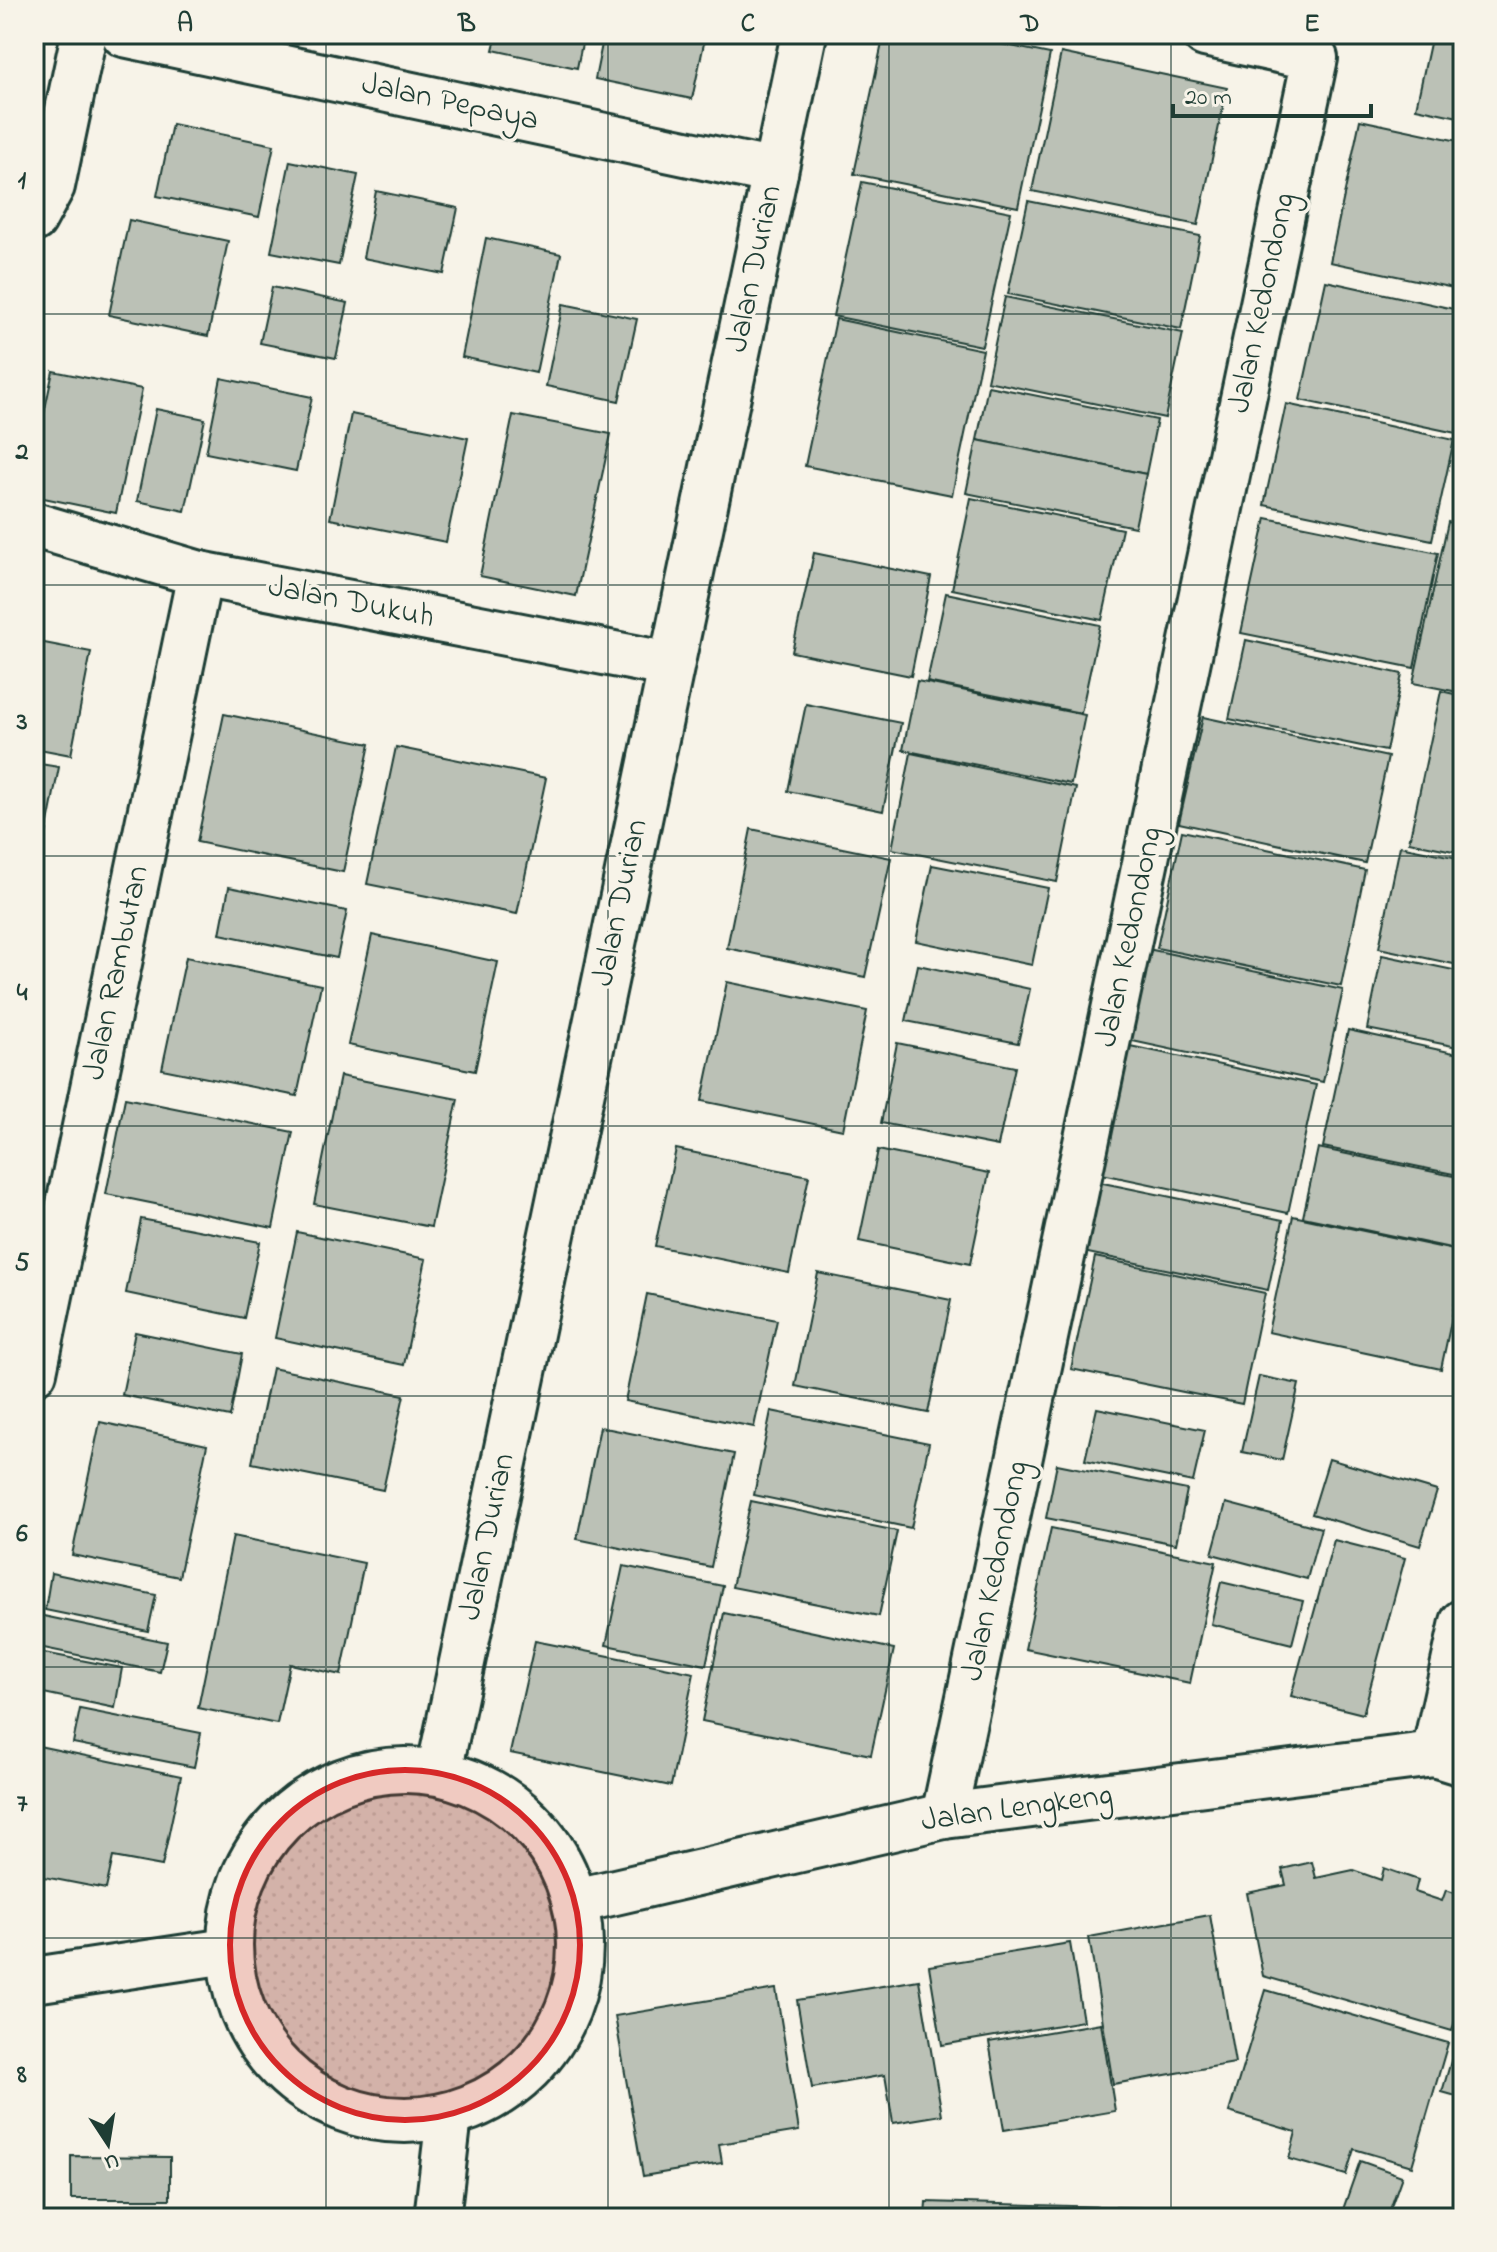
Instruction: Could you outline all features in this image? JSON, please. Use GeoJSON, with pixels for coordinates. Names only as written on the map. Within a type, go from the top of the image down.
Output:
{"type":"FeatureCollection","features":[{"type":"Feature","properties":{"kind":"street"},"geometry":{"type":"LineString","coordinates":[[34,219],[52,186],[84,34]]}},
{"type":"Feature","properties":{"kind":"street","name":"Jalan Pepaya"},"geometry":{"type":"LineString","coordinates":[[124,34],[775,172]]}},
{"type":"Feature","properties":{"kind":"street","name":"Jalan Durian"},"geometry":{"type":"LineString","coordinates":[[439,1772],[804,34]]}},
{"type":"Feature","properties":{"kind":"street","name":"Jalan Kedondong"},"geometry":{"type":"LineString","coordinates":[[944,1816],[1315,58],[1205,34]]}},
{"type":"Feature","properties":{"kind":"street","name":"Jalan Dukuh"},"geometry":{"type":"LineString","coordinates":[[34,525],[200,574],[671,665]]}},
{"type":"Feature","properties":{"kind":"street","name":"Jalan Rambutan"},"geometry":{"type":"LineString","coordinates":[[34,1372],[200,574]]}},
{"type":"Feature","properties":{"kind":"street"},"geometry":{"type":"LineString","coordinates":[[1449,1759],[1463,1622]]}},
{"type":"Feature","properties":{"kind":"street","name":"Jalan Lengkeng"},"geometry":{"type":"LineString","coordinates":[[576,1901],[944,1816],[1449,1759]]}},
{"type":"Feature","properties":{"kind":"street"},"geometry":{"type":"LineString","coordinates":[[376,1772],[439,1772],[486,1788],[527,1817],[558,1855],[576,1901],[581,1969],[558,2035],[511,2086],[449,2116],[386,2121],[325,2104],[274,2066],[240,2013],[227,1951],[237,1889],[268,1834],[316,1792],[376,1772]]}},
{"type":"Feature","properties":{"kind":"street"},"geometry":{"type":"LineString","coordinates":[[34,1980],[227,1951]]}},
{"type":"Feature","properties":{"kind":"street"},"geometry":{"type":"LineString","coordinates":[[437,2218],[449,2116]]}},
{"type":"Feature","properties":{"kind":"highlighted area"},"geometry":{"type":"Polygon","coordinates":[[[376,1772],[439,1772],[486,1788],[527,1817],[558,1855],[576,1901],[581,1969],[558,2035],[511,2086],[449,2116],[386,2121],[325,2104],[274,2066],[240,2013],[227,1951],[237,1889],[268,1834],[316,1792],[376,1772]]]}},
{"type":"Feature","properties":{"kind":"shaded area"},"geometry":{"type":"Polygon","coordinates":[[[405,1770],[439,1773],[472,1783],[502,1799],[529,1821],[551,1848],[567,1878],[577,1911],[580,1945],[577,1979],[567,2012],[551,2042],[529,2069],[502,2091],[472,2107],[439,2117],[405,2120],[371,2117],[338,2107],[308,2091],[281,2069],[259,2042],[243,2012],[233,1979],[230,1945],[233,1911],[243,1878],[259,1848],[281,1821],[308,1799],[338,1783],[371,1773],[405,1770]]]}},
{"type":"Feature","properties":{"kind":"building"},"geometry":{"type":"Polygon","coordinates":[[[497,34],[584,34],[577,68],[493,50],[497,34]]]}},
{"type":"Feature","properties":{"kind":"building"},"geometry":{"type":"Polygon","coordinates":[[[604,34],[706,34],[692,99],[595,79],[604,34]]]}},
{"type":"Feature","properties":{"kind":"building"},"geometry":{"type":"Polygon","coordinates":[[[884,34],[951,34],[1050,54],[1018,207],[854,174],[884,34]]]}},
{"type":"Feature","properties":{"kind":"building"},"geometry":{"type":"Polygon","coordinates":[[[1432,34],[1463,34],[1463,118],[1416,108],[1432,34]]]}},
{"type":"Feature","properties":{"kind":"building"},"geometry":{"type":"Polygon","coordinates":[[[1061,53],[1227,88],[1198,225],[1032,191],[1061,53]]]}},
{"type":"Feature","properties":{"kind":"building"},"geometry":{"type":"Polygon","coordinates":[[[1360,120],[1463,142],[1463,290],[1330,262],[1360,120]]]}},
{"type":"Feature","properties":{"kind":"building"},"geometry":{"type":"Polygon","coordinates":[[[172,124],[274,145],[259,217],[157,196],[172,124]]]}},
{"type":"Feature","properties":{"kind":"building"},"geometry":{"type":"Polygon","coordinates":[[[290,161],[358,175],[339,265],[271,252],[290,161]]]}},
{"type":"Feature","properties":{"kind":"building"},"geometry":{"type":"Polygon","coordinates":[[[862,182],[1011,212],[982,346],[833,316],[862,182]]]}},
{"type":"Feature","properties":{"kind":"building"},"geometry":{"type":"Polygon","coordinates":[[[376,191],[458,208],[444,274],[363,258],[376,191]]]}},
{"type":"Feature","properties":{"kind":"building"},"geometry":{"type":"Polygon","coordinates":[[[1028,201],[1200,236],[1181,329],[1008,294],[1028,201]]]}},
{"type":"Feature","properties":{"kind":"building"},"geometry":{"type":"Polygon","coordinates":[[[129,220],[228,241],[208,336],[109,315],[129,220]]]}},
{"type":"Feature","properties":{"kind":"building"},"geometry":{"type":"Polygon","coordinates":[[[486,238],[561,254],[536,373],[462,357],[486,238]]]}},
{"type":"Feature","properties":{"kind":"building"},"geometry":{"type":"Polygon","coordinates":[[[1326,281],[1463,311],[1463,399],[1456,433],[1300,400],[1326,281]]]}},
{"type":"Feature","properties":{"kind":"building"},"geometry":{"type":"Polygon","coordinates":[[[272,287],[348,303],[336,358],[260,343],[272,287]]]}},
{"type":"Feature","properties":{"kind":"building"},"geometry":{"type":"Polygon","coordinates":[[[1005,297],[1183,333],[1165,418],[987,381],[1005,297]]]}},
{"type":"Feature","properties":{"kind":"building"},"geometry":{"type":"Polygon","coordinates":[[[563,304],[637,319],[619,401],[546,386],[563,304]]]}},
{"type":"Feature","properties":{"kind":"building"},"geometry":{"type":"Polygon","coordinates":[[[836,319],[983,350],[952,495],[805,466],[836,319]]]}},
{"type":"Feature","properties":{"kind":"building"},"geometry":{"type":"Polygon","coordinates":[[[53,371],[142,389],[116,513],[34,496],[34,461],[53,371]]]}},
{"type":"Feature","properties":{"kind":"building"},"geometry":{"type":"Polygon","coordinates":[[[221,378],[312,397],[296,471],[206,453],[221,378]]]}},
{"type":"Feature","properties":{"kind":"building"},"geometry":{"type":"Polygon","coordinates":[[[988,386],[1157,420],[1146,474],[977,440],[988,386]]]}},
{"type":"Feature","properties":{"kind":"building"},"geometry":{"type":"Polygon","coordinates":[[[1286,404],[1454,440],[1432,540],[1264,505],[1286,404]]]}},
{"type":"Feature","properties":{"kind":"building"},"geometry":{"type":"Polygon","coordinates":[[[156,409],[205,419],[185,511],[137,501],[156,409]]]}},
{"type":"Feature","properties":{"kind":"building"},"geometry":{"type":"Polygon","coordinates":[[[351,414],[468,438],[446,542],[330,519],[351,414]]]}},
{"type":"Feature","properties":{"kind":"building"},"geometry":{"type":"Polygon","coordinates":[[[513,415],[611,434],[576,596],[480,576],[513,415]]]}},
{"type":"Feature","properties":{"kind":"building"},"geometry":{"type":"Polygon","coordinates":[[[977,440],[1146,474],[1135,527],[966,493],[977,440]]]}},
{"type":"Feature","properties":{"kind":"building"},"geometry":{"type":"Polygon","coordinates":[[[971,498],[1122,529],[1102,620],[952,589],[971,498]]]}},
{"type":"Feature","properties":{"kind":"building"},"geometry":{"type":"Polygon","coordinates":[[[1266,518],[1438,553],[1414,668],[1241,633],[1266,518]]]}},
{"type":"Feature","properties":{"kind":"building"},"geometry":{"type":"Polygon","coordinates":[[[1448,522],[1463,525],[1463,693],[1413,683],[1448,522]]]}},
{"type":"Feature","properties":{"kind":"building"},"geometry":{"type":"Polygon","coordinates":[[[814,553],[931,577],[911,676],[792,652],[814,553]]]}},
{"type":"Feature","properties":{"kind":"building"},"geometry":{"type":"Polygon","coordinates":[[[946,593],[1100,625],[1081,713],[927,682],[946,593]]]}},
{"type":"Feature","properties":{"kind":"building"},"geometry":{"type":"Polygon","coordinates":[[[1246,640],[1402,674],[1386,751],[1229,719],[1246,640]]]}},
{"type":"Feature","properties":{"kind":"building"},"geometry":{"type":"Polygon","coordinates":[[[34,641],[91,652],[71,755],[34,748],[34,641]]]}},
{"type":"Feature","properties":{"kind":"building"},"geometry":{"type":"Polygon","coordinates":[[[917,681],[1085,715],[1071,784],[903,750],[917,681]]]}},
{"type":"Feature","properties":{"kind":"building"},"geometry":{"type":"Polygon","coordinates":[[[1441,691],[1463,696],[1463,853],[1409,842],[1441,691]]]}},
{"type":"Feature","properties":{"kind":"building"},"geometry":{"type":"Polygon","coordinates":[[[806,704],[901,723],[883,811],[788,791],[806,704]]]}},
{"type":"Feature","properties":{"kind":"building"},"geometry":{"type":"Polygon","coordinates":[[[224,714],[370,744],[343,872],[197,842],[224,714]]]}},
{"type":"Feature","properties":{"kind":"building"},"geometry":{"type":"Polygon","coordinates":[[[1203,717],[1388,757],[1365,863],[1179,823],[1203,717]]]}},
{"type":"Feature","properties":{"kind":"building"},"geometry":{"type":"Polygon","coordinates":[[[396,747],[546,778],[517,914],[367,884],[396,747]]]}},
{"type":"Feature","properties":{"kind":"building"},"geometry":{"type":"Polygon","coordinates":[[[911,753],[1076,788],[1057,882],[892,849],[911,753]]]}},
{"type":"Feature","properties":{"kind":"building"},"geometry":{"type":"Polygon","coordinates":[[[34,763],[59,767],[45,839],[34,837],[34,763]]]}},
{"type":"Feature","properties":{"kind":"building"},"geometry":{"type":"Polygon","coordinates":[[[751,829],[891,858],[865,977],[727,948],[751,829]]]}},
{"type":"Feature","properties":{"kind":"building"},"geometry":{"type":"Polygon","coordinates":[[[1182,831],[1365,870],[1341,986],[1157,948],[1182,831]]]}},
{"type":"Feature","properties":{"kind":"building"},"geometry":{"type":"Polygon","coordinates":[[[1400,846],[1463,859],[1463,966],[1379,948],[1400,846]]]}},
{"type":"Feature","properties":{"kind":"building"},"geometry":{"type":"Polygon","coordinates":[[[932,865],[1048,888],[1032,965],[916,941],[932,865]]]}},
{"type":"Feature","properties":{"kind":"building"},"geometry":{"type":"Polygon","coordinates":[[[229,887],[347,911],[337,958],[220,934],[229,887]]]}},
{"type":"Feature","properties":{"kind":"building"},"geometry":{"type":"Polygon","coordinates":[[[372,935],[498,962],[475,1071],[348,1045],[372,935]]]}},
{"type":"Feature","properties":{"kind":"building"},"geometry":{"type":"Polygon","coordinates":[[[1143,948],[1343,990],[1323,1082],[1123,1039],[1143,948]]]}},
{"type":"Feature","properties":{"kind":"building"},"geometry":{"type":"Polygon","coordinates":[[[1382,955],[1463,972],[1463,1048],[1367,1029],[1382,955]]]}},
{"type":"Feature","properties":{"kind":"building"},"geometry":{"type":"Polygon","coordinates":[[[186,957],[321,985],[297,1096],[162,1069],[186,957]]]}},
{"type":"Feature","properties":{"kind":"building"},"geometry":{"type":"Polygon","coordinates":[[[918,965],[1030,989],[1018,1043],[906,1021],[918,965]]]}},
{"type":"Feature","properties":{"kind":"building"},"geometry":{"type":"Polygon","coordinates":[[[727,982],[867,1011],[843,1130],[702,1101],[727,982]]]}},
{"type":"Feature","properties":{"kind":"building"},"geometry":{"type":"Polygon","coordinates":[[[1348,1030],[1463,1055],[1463,1176],[1323,1147],[1348,1030]]]}},
{"type":"Feature","properties":{"kind":"building"},"geometry":{"type":"Polygon","coordinates":[[[897,1043],[1015,1067],[998,1146],[881,1123],[897,1043]]]}},
{"type":"Feature","properties":{"kind":"building"},"geometry":{"type":"Polygon","coordinates":[[[1130,1046],[1316,1085],[1288,1213],[1102,1174],[1130,1046]]]}},
{"type":"Feature","properties":{"kind":"building"},"geometry":{"type":"Polygon","coordinates":[[[340,1076],[458,1099],[431,1227],[314,1204],[340,1076]]]}},
{"type":"Feature","properties":{"kind":"building"},"geometry":{"type":"Polygon","coordinates":[[[125,1098],[293,1132],[273,1228],[106,1194],[125,1098]]]}},
{"type":"Feature","properties":{"kind":"building"},"geometry":{"type":"Polygon","coordinates":[[[1318,1148],[1463,1178],[1460,1250],[1303,1217],[1318,1148]]]}},
{"type":"Feature","properties":{"kind":"building"},"geometry":{"type":"Polygon","coordinates":[[[676,1149],[809,1176],[789,1273],[655,1246],[676,1149]]]}},
{"type":"Feature","properties":{"kind":"building"},"geometry":{"type":"Polygon","coordinates":[[[878,1150],[989,1173],[970,1264],[859,1241],[878,1150]]]}},
{"type":"Feature","properties":{"kind":"building"},"geometry":{"type":"Polygon","coordinates":[[[1098,1182],[1283,1220],[1268,1290],[1083,1252],[1098,1182]]]}},
{"type":"Feature","properties":{"kind":"building"},"geometry":{"type":"Polygon","coordinates":[[[1293,1216],[1463,1252],[1463,1265],[1441,1369],[1268,1332],[1293,1216]]]}},
{"type":"Feature","properties":{"kind":"building"},"geometry":{"type":"Polygon","coordinates":[[[141,1219],[260,1242],[244,1318],[126,1293],[141,1219]]]}},
{"type":"Feature","properties":{"kind":"building"},"geometry":{"type":"Polygon","coordinates":[[[297,1232],[426,1259],[404,1365],[275,1338],[297,1232]]]}},
{"type":"Feature","properties":{"kind":"building"},"geometry":{"type":"Polygon","coordinates":[[[1095,1257],[1265,1293],[1242,1404],[1071,1369],[1095,1257]]]}},
{"type":"Feature","properties":{"kind":"building"},"geometry":{"type":"Polygon","coordinates":[[[818,1273],[951,1300],[928,1413],[795,1386],[818,1273]]]}},
{"type":"Feature","properties":{"kind":"building"},"geometry":{"type":"Polygon","coordinates":[[[647,1294],[777,1320],[754,1427],[625,1401],[647,1294]]]}},
{"type":"Feature","properties":{"kind":"building"},"geometry":{"type":"Polygon","coordinates":[[[135,1332],[242,1354],[230,1417],[122,1395],[135,1332]]]}},
{"type":"Feature","properties":{"kind":"building"},"geometry":{"type":"Polygon","coordinates":[[[272,1368],[404,1395],[383,1490],[252,1463],[272,1368]]]}},
{"type":"Feature","properties":{"kind":"building"},"geometry":{"type":"Polygon","coordinates":[[[1259,1376],[1299,1384],[1282,1460],[1242,1452],[1259,1376]]]}},
{"type":"Feature","properties":{"kind":"building"},"geometry":{"type":"Polygon","coordinates":[[[1097,1408],[1205,1430],[1193,1482],[1085,1460],[1097,1408]]]}},
{"type":"Feature","properties":{"kind":"building"},"geometry":{"type":"Polygon","coordinates":[[[771,1411],[929,1443],[911,1528],[754,1495],[771,1411]]]}},
{"type":"Feature","properties":{"kind":"building"},"geometry":{"type":"Polygon","coordinates":[[[100,1422],[207,1445],[179,1577],[72,1555],[100,1422]]]}},
{"type":"Feature","properties":{"kind":"building"},"geometry":{"type":"Polygon","coordinates":[[[600,1427],[734,1454],[711,1567],[577,1539],[600,1427]]]}},
{"type":"Feature","properties":{"kind":"building"},"geometry":{"type":"Polygon","coordinates":[[[1329,1459],[1437,1491],[1420,1546],[1312,1514],[1329,1459]]]}},
{"type":"Feature","properties":{"kind":"building"},"geometry":{"type":"Polygon","coordinates":[[[1057,1464],[1187,1490],[1176,1544],[1046,1518],[1057,1464]]]}},
{"type":"Feature","properties":{"kind":"building"},"geometry":{"type":"Polygon","coordinates":[[[751,1501],[897,1531],[879,1616],[732,1587],[751,1501]]]}},
{"type":"Feature","properties":{"kind":"building"},"geometry":{"type":"Polygon","coordinates":[[[1226,1503],[1321,1528],[1307,1579],[1212,1554],[1226,1503]]]}},
{"type":"Feature","properties":{"kind":"building"},"geometry":{"type":"Polygon","coordinates":[[[1051,1528],[1216,1562],[1190,1683],[1025,1649],[1051,1528]]]}},
{"type":"Feature","properties":{"kind":"building"},"geometry":{"type":"Polygon","coordinates":[[[233,1536],[364,1563],[341,1675],[290,1664],[277,1724],[198,1708],[233,1536]]]}},
{"type":"Feature","properties":{"kind":"building"},"geometry":{"type":"Polygon","coordinates":[[[1334,1540],[1405,1558],[1363,1714],[1291,1696],[1334,1540]]]}},
{"type":"Feature","properties":{"kind":"building"},"geometry":{"type":"Polygon","coordinates":[[[623,1566],[723,1586],[706,1665],[606,1645],[623,1566]]]}},
{"type":"Feature","properties":{"kind":"building"},"geometry":{"type":"Polygon","coordinates":[[[51,1573],[156,1595],[148,1631],[45,1610],[51,1573]]]}},
{"type":"Feature","properties":{"kind":"building"},"geometry":{"type":"Polygon","coordinates":[[[1221,1582],[1303,1601],[1292,1644],[1211,1624],[1221,1582]]]}},
{"type":"Feature","properties":{"kind":"building"},"geometry":{"type":"Polygon","coordinates":[[[724,1613],[894,1649],[871,1755],[702,1721],[724,1613]]]}},
{"type":"Feature","properties":{"kind":"building"},"geometry":{"type":"Polygon","coordinates":[[[34,1614],[167,1642],[160,1672],[34,1646],[34,1614]]]}},
{"type":"Feature","properties":{"kind":"building"},"geometry":{"type":"Polygon","coordinates":[[[535,1641],[694,1673],[671,1786],[510,1753],[535,1641]]]}},
{"type":"Feature","properties":{"kind":"building"},"geometry":{"type":"Polygon","coordinates":[[[34,1651],[122,1668],[115,1708],[34,1691],[34,1651]]]}},
{"type":"Feature","properties":{"kind":"building"},"geometry":{"type":"Polygon","coordinates":[[[80,1709],[201,1733],[194,1767],[73,1743],[80,1709]]]}},
{"type":"Feature","properties":{"kind":"building"},"geometry":{"type":"Polygon","coordinates":[[[34,1745],[181,1776],[162,1866],[113,1857],[106,1889],[34,1875],[34,1745]]]}},
{"type":"Feature","properties":{"kind":"building"},"geometry":{"type":"Polygon","coordinates":[[[1312,1862],[1316,1878],[1353,1870],[1381,1880],[1384,1868],[1418,1880],[1415,1892],[1442,1901],[1446,1890],[1463,1896],[1463,1993],[1452,2031],[1263,1976],[1247,1893],[1286,1885],[1282,1869],[1312,1862]]]}},
{"type":"Feature","properties":{"kind":"building"},"geometry":{"type":"Polygon","coordinates":[[[1210,1915],[1235,2063],[1113,2084],[1089,1937],[1210,1915]]]}},
{"type":"Feature","properties":{"kind":"building"},"geometry":{"type":"Polygon","coordinates":[[[1070,1943],[1083,2021],[942,2045],[929,1966],[1070,1943]]]}},
{"type":"Feature","properties":{"kind":"building"},"geometry":{"type":"Polygon","coordinates":[[[919,1980],[942,2115],[893,2123],[885,2075],[812,2088],[797,2000],[919,1980]]]}},
{"type":"Feature","properties":{"kind":"building"},"geometry":{"type":"Polygon","coordinates":[[[776,1989],[799,2131],[719,2144],[722,2163],[643,2176],[615,2016],[776,1989]]]}},
{"type":"Feature","properties":{"kind":"building"},"geometry":{"type":"Polygon","coordinates":[[[1266,1990],[1448,2043],[1412,2166],[1354,2149],[1346,2175],[1289,2159],[1296,2132],[1229,2112],[1266,1990]]]}},
{"type":"Feature","properties":{"kind":"building"},"geometry":{"type":"Polygon","coordinates":[[[1463,2020],[1463,2098],[1442,2092],[1463,2020]]]}},
{"type":"Feature","properties":{"kind":"building"},"geometry":{"type":"Polygon","coordinates":[[[1101,2023],[1115,2111],[1004,2130],[989,2042],[1101,2023]]]}},
{"type":"Feature","properties":{"kind":"building"},"geometry":{"type":"Polygon","coordinates":[[[34,2112],[38,2112],[37,2177],[34,2177],[34,2112]]]}},
{"type":"Feature","properties":{"kind":"building"},"geometry":{"type":"Polygon","coordinates":[[[71,2156],[170,2157],[170,2199],[71,2199],[71,2156]]]}},
{"type":"Feature","properties":{"kind":"building"},"geometry":{"type":"Polygon","coordinates":[[[1360,2161],[1402,2176],[1387,2218],[1340,2218],[1360,2161]]]}},
{"type":"Feature","properties":{"kind":"building"},"geometry":{"type":"Polygon","coordinates":[[[926,2202],[1143,2208],[1143,2218],[925,2218],[926,2202]]]}}]}
